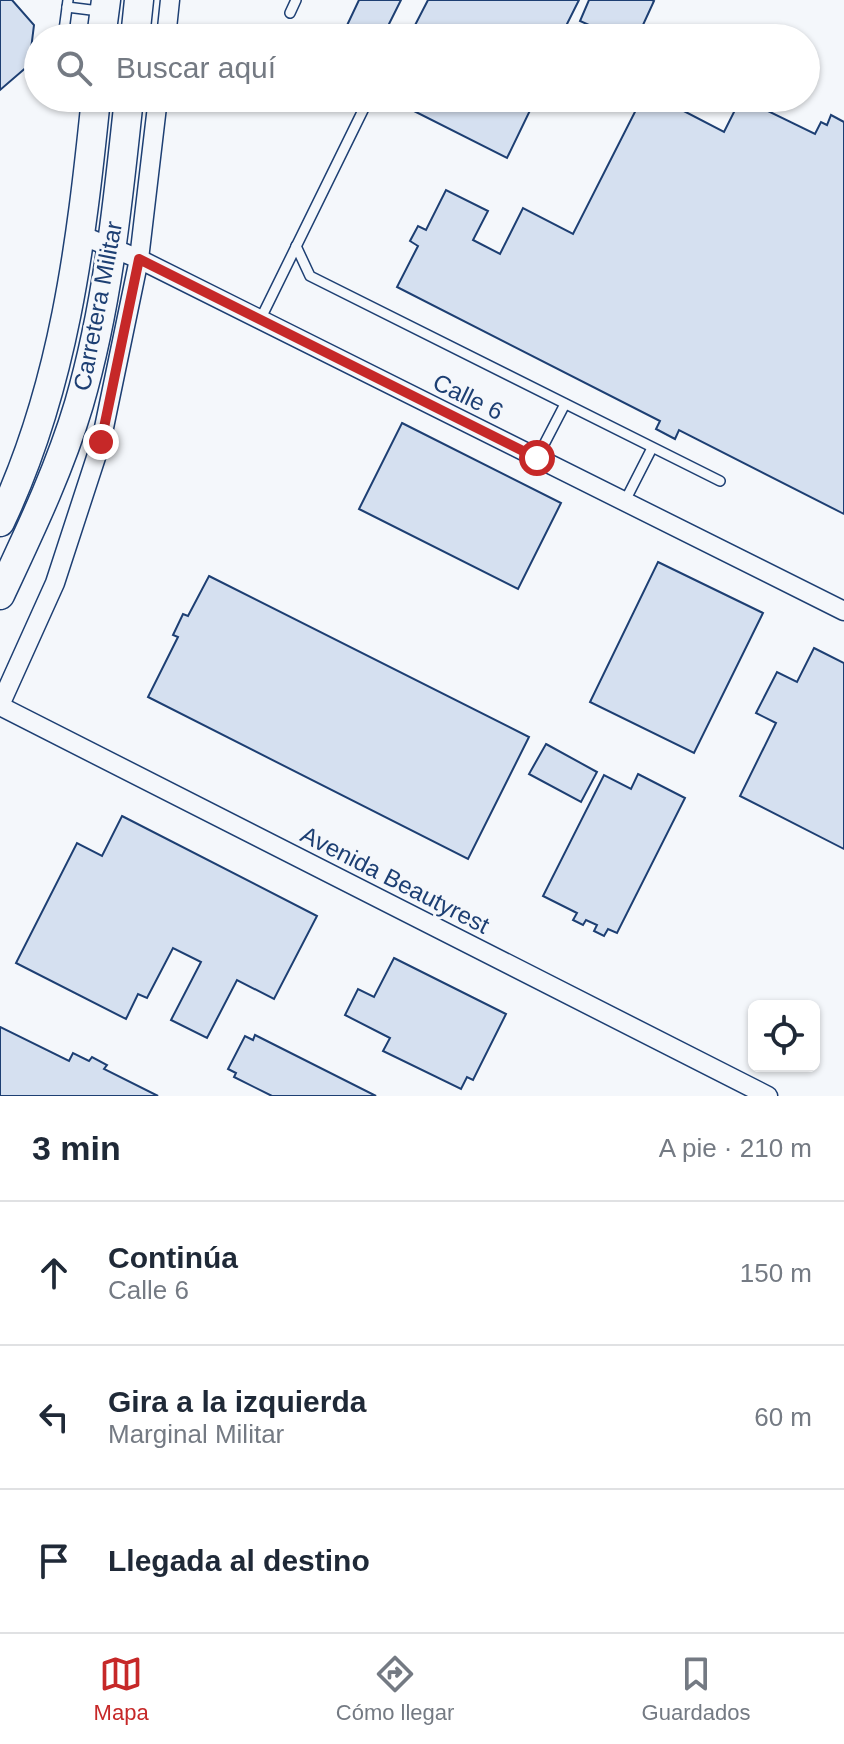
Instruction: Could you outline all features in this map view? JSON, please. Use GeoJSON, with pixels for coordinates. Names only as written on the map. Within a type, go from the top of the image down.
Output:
{"type":"FeatureCollection","features":[{"type":"Feature","properties":{"kind":"main road"},"geometry":{"type":"LineString","coordinates":[[136,24],[139,0]]}},
{"type":"Feature","properties":{"kind":"main road","name":"Carretera Militar"},"geometry":{"type":"LineString","coordinates":[[0,522],[33,445],[61,351],[81,235],[94,112]]}},
{"type":"Feature","properties":{"kind":"main road","name":"Carretera Militar"},"geometry":{"type":"LineString","coordinates":[[0,595],[64,449],[98,326],[126,254],[129,112]]}},
{"type":"Feature","properties":{"kind":"street"},"geometry":{"type":"LineString","coordinates":[[167,24],[170,0]]}},
{"type":"Feature","properties":{"kind":"street"},"geometry":{"type":"LineString","coordinates":[[0,706],[55,583],[101,442],[126,254],[155,112]]}},
{"type":"Feature","properties":{"kind":"street","name":"Calle 6"},"geometry":{"type":"LineString","coordinates":[[81,235],[260,320],[844,611]]}},
{"type":"Feature","properties":{"kind":"street","name":"Avenida Beautyrest"},"geometry":{"type":"LineString","coordinates":[[0,706],[768,1096]]}},
{"type":"Feature","properties":{"kind":"lane"},"geometry":{"type":"LineString","coordinates":[[290,13],[296,0]]}},
{"type":"Feature","properties":{"kind":"lane"},"geometry":{"type":"LineString","coordinates":[[65,24],[67,3],[104,17]]}},
{"type":"Feature","properties":{"kind":"lane"},"geometry":{"type":"LineString","coordinates":[[260,320],[362,112]]}},
{"type":"Feature","properties":{"kind":"lane"},"geometry":{"type":"LineString","coordinates":[[296,246],[310,276],[720,481]]}},
{"type":"Feature","properties":{"kind":"lane"},"geometry":{"type":"LineString","coordinates":[[537,458],[565,404]]}},
{"type":"Feature","properties":{"kind":"lane"},"geometry":{"type":"LineString","coordinates":[[624,502],[652,448]]}},
{"type":"Feature","properties":{"kind":"building"},"geometry":{"type":"Polygon","coordinates":[[[0,0],[12,0],[33,24],[24,24],[24,69],[0,90],[0,0]]]}},
{"type":"Feature","properties":{"kind":"building"},"geometry":{"type":"Polygon","coordinates":[[[359,0],[401,0],[389,24],[348,24],[359,0]]]}},
{"type":"Feature","properties":{"kind":"building"},"geometry":{"type":"Polygon","coordinates":[[[428,0],[579,0],[567,24],[416,24],[428,0]]]}},
{"type":"Feature","properties":{"kind":"building"},"geometry":{"type":"Polygon","coordinates":[[[589,0],[654,1],[643,24],[587,24],[580,21],[589,0]]]}},
{"type":"Feature","properties":{"kind":"building"},"geometry":{"type":"Polygon","coordinates":[[[416,112],[529,112],[507,158],[416,112]]]}},
{"type":"Feature","properties":{"kind":"building"},"geometry":{"type":"Polygon","coordinates":[[[635,112],[686,112],[724,132],[734,112],[770,112],[815,134],[821,122],[827,125],[831,115],[844,122],[844,514],[679,430],[675,439],[656,429],[660,421],[397,287],[418,246],[410,241],[418,226],[426,230],[446,190],[488,211],[473,240],[500,254],[523,208],[573,234],[635,112]]]}},
{"type":"Feature","properties":{"kind":"building"},"geometry":{"type":"Polygon","coordinates":[[[402,423],[561,503],[518,589],[359,509],[402,423]]]}},
{"type":"Feature","properties":{"kind":"building"},"geometry":{"type":"Polygon","coordinates":[[[658,562],[763,613],[694,753],[590,702],[658,562]]]}},
{"type":"Feature","properties":{"kind":"building"},"geometry":{"type":"Polygon","coordinates":[[[209,576],[529,737],[468,859],[148,697],[178,637],[173,635],[183,614],[188,616],[209,576]]]}},
{"type":"Feature","properties":{"kind":"building"},"geometry":{"type":"Polygon","coordinates":[[[814,648],[844,663],[844,849],[740,796],[776,723],[756,713],[777,672],[797,682],[814,648]]]}},
{"type":"Feature","properties":{"kind":"building"},"geometry":{"type":"Polygon","coordinates":[[[546,744],[597,772],[581,802],[529,774],[546,744]]]}},
{"type":"Feature","properties":{"kind":"building"},"geometry":{"type":"Polygon","coordinates":[[[638,774],[685,798],[617,933],[608,929],[604,936],[594,931],[597,925],[586,920],[583,925],[573,920],[577,913],[543,896],[604,775],[631,789],[638,774]]]}},
{"type":"Feature","properties":{"kind":"building"},"geometry":{"type":"Polygon","coordinates":[[[122,816],[317,916],[274,999],[237,980],[207,1038],[171,1020],[201,962],[173,948],[147,998],[138,994],[126,1019],[16,963],[77,843],[102,856],[122,816]]]}},
{"type":"Feature","properties":{"kind":"building"},"geometry":{"type":"Polygon","coordinates":[[[394,958],[506,1014],[473,1080],[467,1077],[461,1089],[383,1051],[390,1038],[345,1015],[358,989],[374,997],[394,958]]]}},
{"type":"Feature","properties":{"kind":"building"},"geometry":{"type":"Polygon","coordinates":[[[0,1027],[69,1061],[73,1053],[89,1061],[92,1057],[107,1065],[104,1069],[158,1096],[0,1096],[0,1027]]]}},
{"type":"Feature","properties":{"kind":"building"},"geometry":{"type":"Polygon","coordinates":[[[255,1035],[376,1096],[272,1096],[234,1077],[236,1073],[228,1069],[245,1036],[253,1040],[255,1035]]]}},
{"type":"Feature","properties":{"kind":"route"},"geometry":{"type":"LineString","coordinates":[[101,442],[139,259],[537,458]]}}]}
